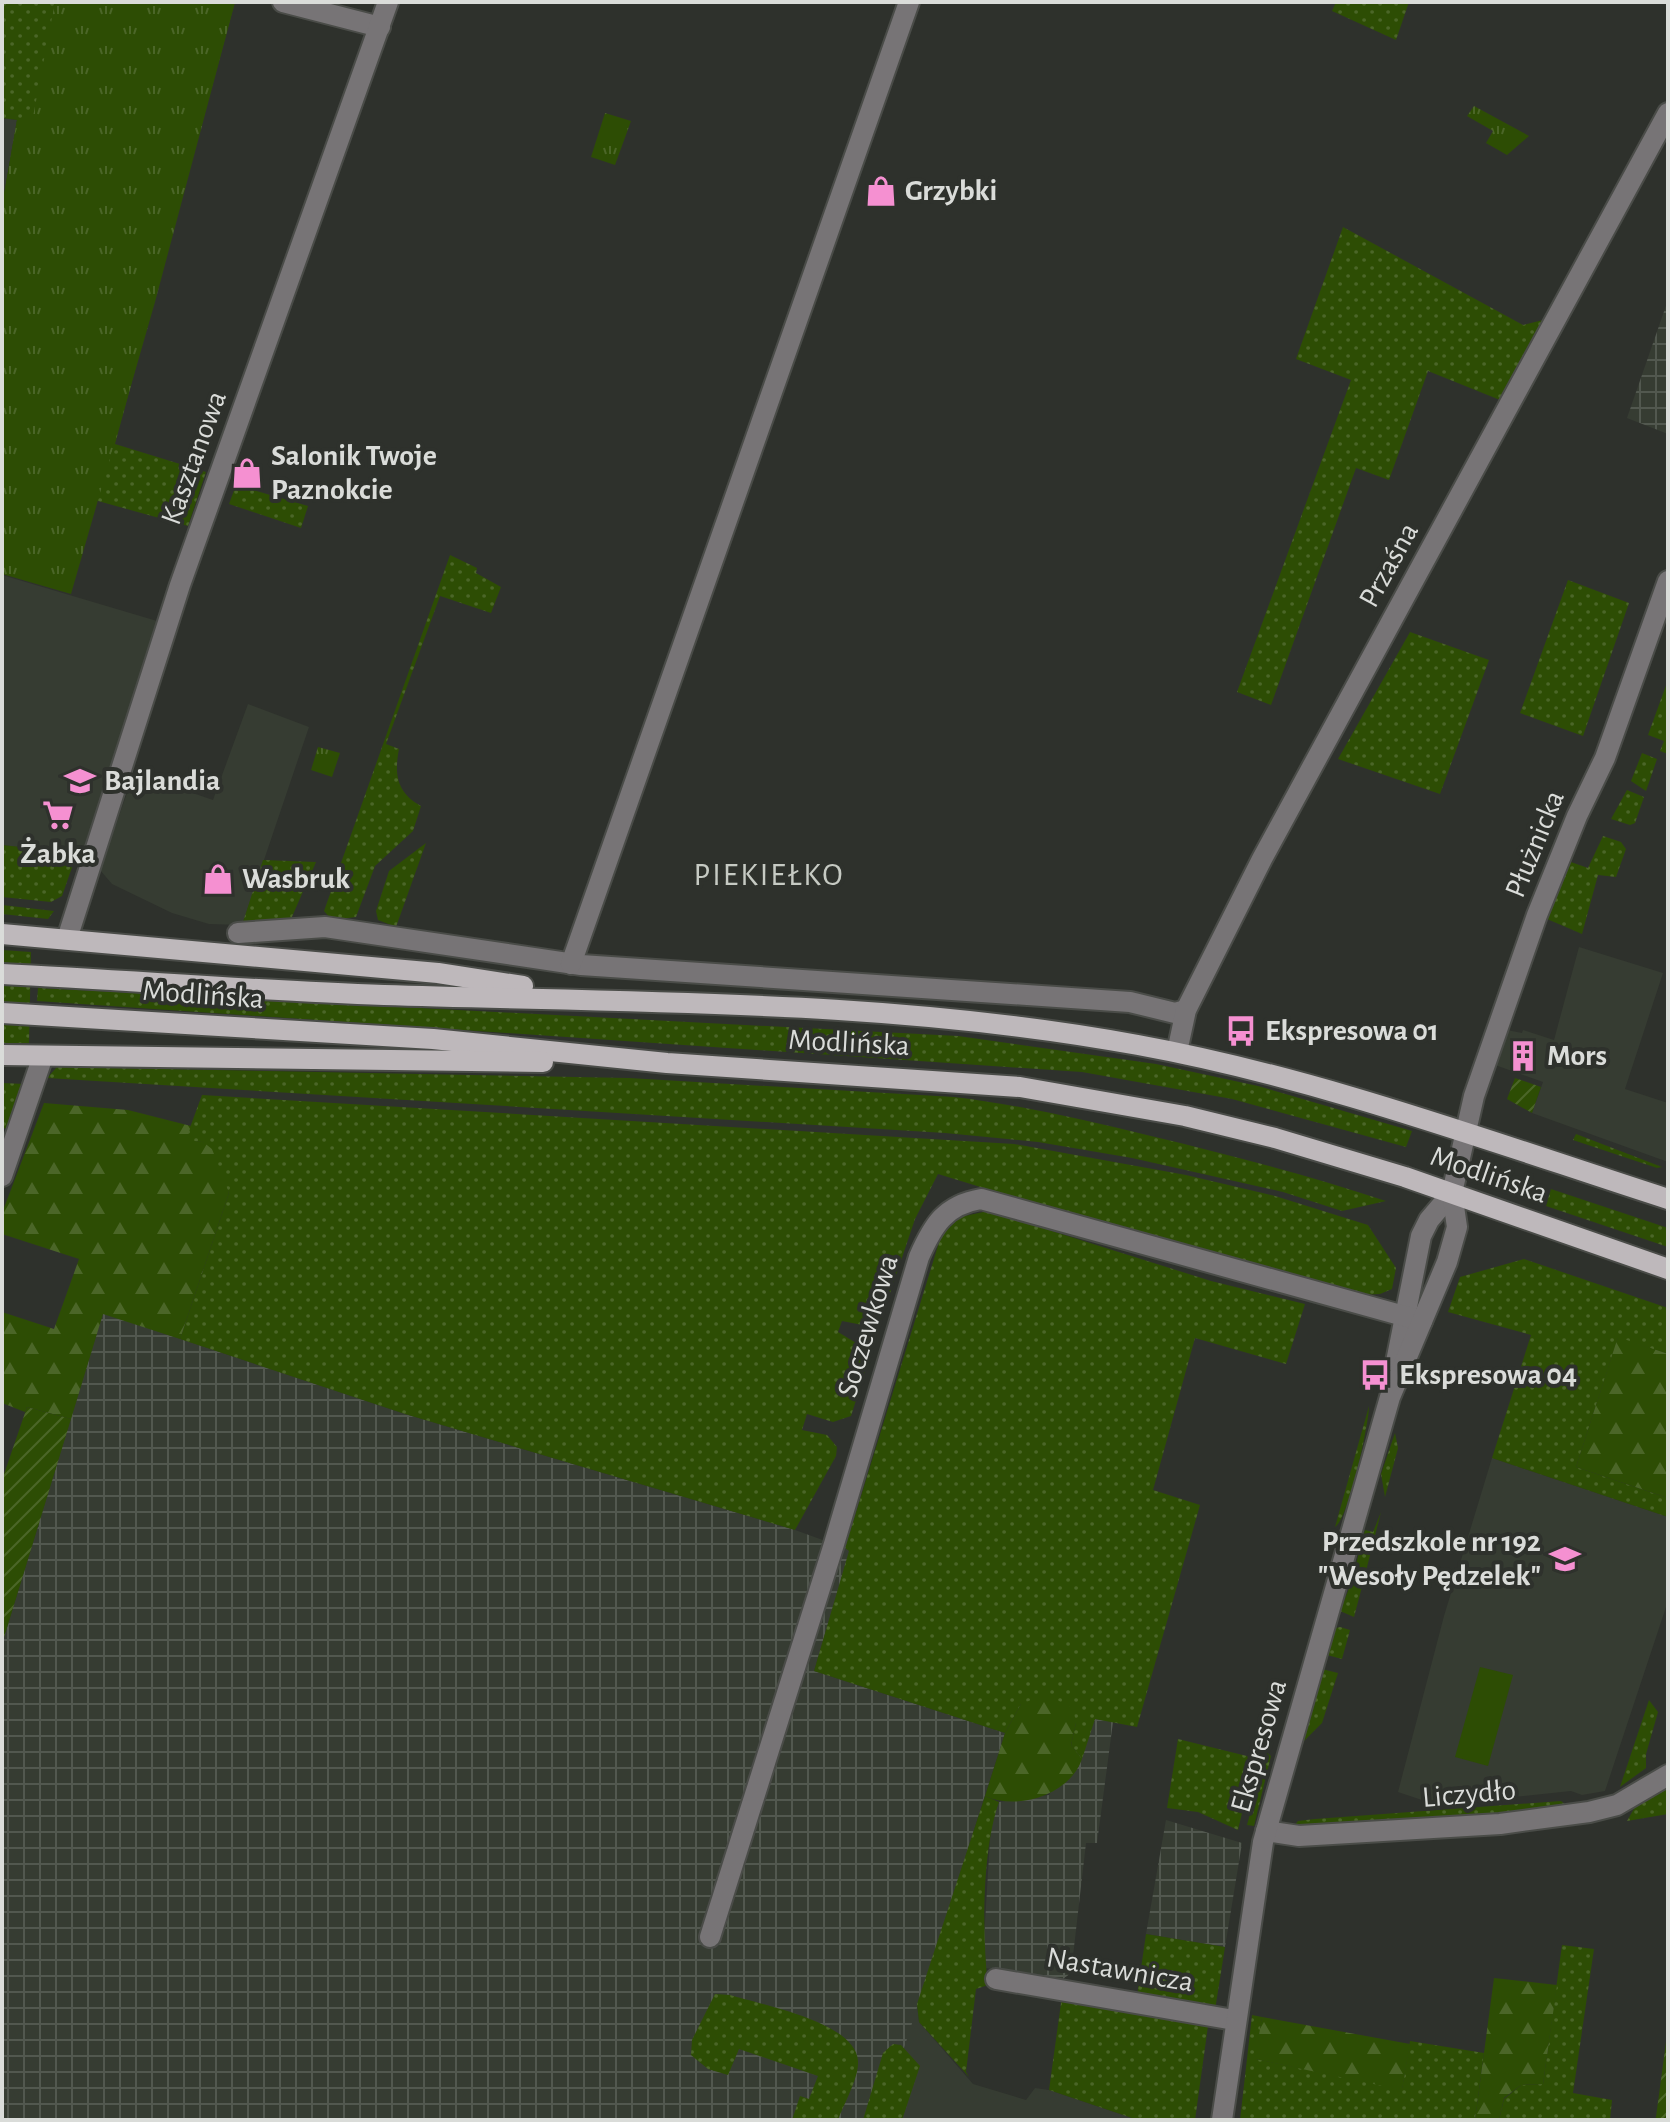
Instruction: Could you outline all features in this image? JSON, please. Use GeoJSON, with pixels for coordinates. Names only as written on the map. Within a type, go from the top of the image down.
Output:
{"type":"FeatureCollection","features":[{"type":"Feature","properties":{"kind":"main road"},"geometry":{"type":"LineString","coordinates":[[2,934],[248,959],[438,973],[602,998]]}},
{"type":"Feature","properties":{"kind":"main road","name":"Modlińska"},"geometry":{"type":"LineString","coordinates":[[2,974],[383,995],[602,998],[914,1013],[1177,1052],[1466,1133],[1668,1199]]}},
{"type":"Feature","properties":{"kind":"main road","name":"Modlińska"},"geometry":{"type":"LineString","coordinates":[[2,1013],[433,1039],[667,1063],[932,1078],[1110,1101],[1275,1138],[1452,1193],[1668,1269]]}},
{"type":"Feature","properties":{"kind":"main road"},"geometry":{"type":"LineString","coordinates":[[2,1055],[667,1063]]}},
{"type":"Feature","properties":{"kind":"street"},"geometry":{"type":"LineString","coordinates":[[283,2],[380,27]]}},
{"type":"Feature","properties":{"kind":"street","name":"Kasztanowa"},"geometry":{"type":"LineString","coordinates":[[67,939],[174,600],[388,2]]}},
{"type":"Feature","properties":{"kind":"street"},"geometry":{"type":"LineString","coordinates":[[571,964],[909,2]]}},
{"type":"Feature","properties":{"kind":"street","name":"Przaśna"},"geometry":{"type":"LineString","coordinates":[[1177,1052],[1186,1010],[1270,846],[1668,113]]}},
{"type":"Feature","properties":{"kind":"street","name":"Płużnicka"},"geometry":{"type":"LineString","coordinates":[[1466,1133],[1474,1096],[1537,915],[1577,816],[1605,758],[1668,581]]}},
{"type":"Feature","properties":{"kind":"street","name":"Modlińska"},"geometry":{"type":"LineString","coordinates":[[238,933],[325,927],[571,964],[1130,1002],[1175,1013],[1186,1010]]}},
{"type":"Feature","properties":{"kind":"street"},"geometry":{"type":"LineString","coordinates":[[2,1176],[43,1056]]}},
{"type":"Feature","properties":{"kind":"street","name":"Ekspresowa"},"geometry":{"type":"LineString","coordinates":[[1222,2120],[1234,2020],[1266,1831],[1413,1319],[1457,1227],[1452,1193],[1466,1133]]}},
{"type":"Feature","properties":{"kind":"street","name":"Ekspresowa"},"geometry":{"type":"LineString","coordinates":[[1413,1319],[1421,1236],[1429,1220],[1452,1193]]}},
{"type":"Feature","properties":{"kind":"street","name":"Soczewkowa"},"geometry":{"type":"LineString","coordinates":[[710,1937],[834,1544],[919,1257],[933,1225],[958,1202],[981,1199],[1413,1319]]}},
{"type":"Feature","properties":{"kind":"street","name":"Liczydło"},"geometry":{"type":"LineString","coordinates":[[1266,1831],[1299,1836],[1500,1824],[1589,1812],[1617,1805],[1668,1775]]}},
{"type":"Feature","properties":{"kind":"street","name":"Nastawnicza"},"geometry":{"type":"LineString","coordinates":[[996,1979],[1234,2020]]}},
{"type":"Feature","properties":{"kind":"shaded area"},"geometry":{"type":"Polygon","coordinates":[[[2,118],[17,120],[2,206],[2,118]]]}},
{"type":"Feature","properties":{"kind":"shaded area"},"geometry":{"type":"Polygon","coordinates":[[[1668,300],[1668,434],[1627,418],[1668,300]]]}},
{"type":"Feature","properties":{"kind":"shaded area"},"geometry":{"type":"Polygon","coordinates":[[[2,575],[157,621],[82,855],[2,845],[2,575]]]}},
{"type":"Feature","properties":{"kind":"shaded area"},"geometry":{"type":"Polygon","coordinates":[[[248,704],[309,727],[242,925],[209,924],[172,913],[112,884],[100,870],[134,773],[213,800],[248,704]]]}},
{"type":"Feature","properties":{"kind":"shaded area"},"geometry":{"type":"Polygon","coordinates":[[[1579,947],[1663,973],[1625,1089],[1668,1103],[1668,1162],[1532,1113],[1543,1082],[1495,1065],[1507,1030],[1522,1033],[1523,1030],[1554,1040],[1579,947]]]}},
{"type":"Feature","properties":{"kind":"shaded area"},"geometry":{"type":"Polygon","coordinates":[[[103,1313],[405,1414],[795,1530],[850,1550],[814,1671],[1005,1733],[881,2120],[2,2120],[2,1644],[103,1313]]]}},
{"type":"Feature","properties":{"kind":"shaded area"},"geometry":{"type":"Polygon","coordinates":[[[1492,1458],[1668,1517],[1668,1601],[1605,1791],[1582,1795],[1571,1791],[1437,1805],[1398,1792],[1444,1616],[1492,1458]]]}},
{"type":"Feature","properties":{"kind":"shaded area"},"geometry":{"type":"Polygon","coordinates":[[[1095,1719],[1113,1722],[1097,1843],[1086,1843],[1071,1973],[1059,1982],[986,1968],[984,1940],[991,1823],[999,1802],[1049,1795],[1095,1719]]]}},
{"type":"Feature","properties":{"kind":"shaded area"},"geometry":{"type":"Polygon","coordinates":[[[1166,1820],[1242,1843],[1225,1947],[1146,1934],[1166,1820]]]}},
{"type":"Feature","properties":{"kind":"shaded area"},"geometry":{"type":"Polygon","coordinates":[[[917,2004],[919,2022],[973,2084],[1026,2100],[1035,2088],[1049,2090],[1138,2120],[881,2120],[917,2004]]]}},
{"type":"Feature","properties":{"kind":"green space"},"geometry":{"type":"Polygon","coordinates":[[[2,2],[235,2],[115,444],[206,472],[188,526],[98,501],[2,206],[17,120],[2,118],[2,2]]]}},
{"type":"Feature","properties":{"kind":"green space"},"geometry":{"type":"Polygon","coordinates":[[[55,2],[235,2],[155,302],[71,594],[2,574],[2,206],[17,120],[32,122],[55,2]]]}},
{"type":"Feature","properties":{"kind":"green space"},"geometry":{"type":"Polygon","coordinates":[[[1336,2],[1409,2],[1396,40],[1332,11],[1336,2]]]}},
{"type":"Feature","properties":{"kind":"green space"},"geometry":{"type":"Polygon","coordinates":[[[1474,106],[1529,136],[1507,155],[1486,143],[1493,131],[1467,116],[1474,106]]]}},
{"type":"Feature","properties":{"kind":"green space"},"geometry":{"type":"Polygon","coordinates":[[[605,113],[631,121],[615,165],[591,157],[605,113]]]}},
{"type":"Feature","properties":{"kind":"green space"},"geometry":{"type":"Polygon","coordinates":[[[1343,227],[1523,325],[1543,320],[1500,400],[1428,371],[1389,480],[1356,468],[1271,705],[1237,692],[1351,380],[1296,359],[1343,227]]]}},
{"type":"Feature","properties":{"kind":"green space"},"geometry":{"type":"Polygon","coordinates":[[[236,485],[308,506],[301,528],[229,504],[236,485]]]}},
{"type":"Feature","properties":{"kind":"green space"},"geometry":{"type":"Polygon","coordinates":[[[450,555],[477,568],[476,573],[501,587],[491,613],[440,596],[386,744],[399,749],[399,782],[407,795],[421,806],[413,831],[375,866],[356,917],[332,920],[324,911],[450,555]]]}},
{"type":"Feature","properties":{"kind":"green space"},"geometry":{"type":"Polygon","coordinates":[[[1568,580],[1629,603],[1583,736],[1520,713],[1568,580]]]}},
{"type":"Feature","properties":{"kind":"green space"},"geometry":{"type":"Polygon","coordinates":[[[1410,632],[1489,660],[1440,794],[1338,759],[1410,632]]]}},
{"type":"Feature","properties":{"kind":"green space"},"geometry":{"type":"Polygon","coordinates":[[[1668,680],[1668,754],[1660,751],[1664,741],[1648,735],[1668,680]]]}},
{"type":"Feature","properties":{"kind":"green space"},"geometry":{"type":"Polygon","coordinates":[[[318,747],[340,753],[332,777],[311,770],[318,747]]]}},
{"type":"Feature","properties":{"kind":"green space"},"geometry":{"type":"Polygon","coordinates":[[[1642,753],[1657,759],[1646,791],[1631,781],[1642,753]]]}},
{"type":"Feature","properties":{"kind":"green space"},"geometry":{"type":"Polygon","coordinates":[[[1627,790],[1644,797],[1635,823],[1630,825],[1611,819],[1627,790]]]}},
{"type":"Feature","properties":{"kind":"green space"},"geometry":{"type":"Polygon","coordinates":[[[1603,836],[1621,842],[1626,849],[1616,877],[1598,875],[1582,934],[1547,919],[1568,861],[1588,868],[1603,836]]]}},
{"type":"Feature","properties":{"kind":"green space"},"geometry":{"type":"Polygon","coordinates":[[[426,843],[396,927],[378,920],[376,911],[389,871],[426,843]]]}},
{"type":"Feature","properties":{"kind":"green space"},"geometry":{"type":"Polygon","coordinates":[[[2,845],[77,853],[62,896],[51,902],[2,897],[2,845]]]}},
{"type":"Feature","properties":{"kind":"green space"},"geometry":{"type":"Polygon","coordinates":[[[263,860],[316,862],[291,919],[242,925],[263,860]]]}},
{"type":"Feature","properties":{"kind":"green space"},"geometry":{"type":"Polygon","coordinates":[[[2,905],[54,911],[48,919],[2,914],[2,905]]]}},
{"type":"Feature","properties":{"kind":"green space"},"geometry":{"type":"Polygon","coordinates":[[[2,950],[31,952],[29,1043],[2,1043],[2,950]]]}},
{"type":"Feature","properties":{"kind":"green space"},"geometry":{"type":"Polygon","coordinates":[[[38,988],[958,1036],[1156,1064],[1258,1086],[1412,1131],[1406,1147],[1232,1099],[1082,1072],[37,1001],[38,988]]]}},
{"type":"Feature","properties":{"kind":"green space"},"geometry":{"type":"Polygon","coordinates":[[[57,1067],[629,1078],[954,1097],[1126,1130],[1269,1166],[1386,1201],[1342,1211],[1283,1192],[1132,1158],[1038,1142],[945,1133],[47,1078],[57,1067]]]}},
{"type":"Feature","properties":{"kind":"green space"},"geometry":{"type":"Polygon","coordinates":[[[1515,1078],[1541,1087],[1532,1113],[1507,1099],[1515,1078]]]}},
{"type":"Feature","properties":{"kind":"green space"},"geometry":{"type":"Polygon","coordinates":[[[2,1083],[25,1084],[9,1130],[2,1127],[2,1083]]]}},
{"type":"Feature","properties":{"kind":"green space"},"geometry":{"type":"Polygon","coordinates":[[[202,1095],[1014,1144],[1186,1175],[1275,1196],[1368,1225],[1396,1268],[1392,1289],[1380,1294],[1361,1295],[1078,1217],[938,1174],[915,1219],[881,1320],[873,1327],[842,1321],[838,1332],[866,1349],[869,1359],[851,1416],[833,1422],[807,1414],[802,1430],[827,1435],[837,1447],[836,1456],[795,1530],[405,1414],[180,1339],[229,1193],[203,1142],[185,1141],[202,1095]]]}},
{"type":"Feature","properties":{"kind":"green space"},"geometry":{"type":"Polygon","coordinates":[[[44,1103],[128,1110],[191,1126],[186,1140],[203,1142],[212,1149],[229,1193],[180,1339],[103,1314],[71,1419],[27,1407],[25,1412],[2,1403],[2,1312],[54,1329],[79,1259],[2,1234],[2,1213],[44,1103]]]}},
{"type":"Feature","properties":{"kind":"green space"},"geometry":{"type":"Polygon","coordinates":[[[1576,1134],[1662,1167],[1657,1168],[1573,1140],[1576,1134]]]}},
{"type":"Feature","properties":{"kind":"green space"},"geometry":{"type":"Polygon","coordinates":[[[1551,1189],[1668,1228],[1668,1247],[1546,1206],[1551,1189]]]}},
{"type":"Feature","properties":{"kind":"green space"},"geometry":{"type":"Polygon","coordinates":[[[988,1211],[1211,1281],[1305,1304],[1286,1364],[1195,1338],[1153,1490],[1200,1505],[1137,1727],[1095,1719],[1082,1759],[1071,1745],[1076,1723],[1021,1704],[1005,1733],[814,1671],[849,1551],[845,1548],[941,1236],[960,1217],[988,1211]]]}},
{"type":"Feature","properties":{"kind":"green space"},"geometry":{"type":"Polygon","coordinates":[[[1524,1259],[1668,1308],[1668,1354],[1618,1338],[1576,1467],[1668,1498],[1668,1517],[1492,1458],[1531,1335],[1448,1312],[1460,1277],[1524,1259]]]}},
{"type":"Feature","properties":{"kind":"green space"},"geometry":{"type":"Polygon","coordinates":[[[1618,1337],[1668,1354],[1668,1498],[1576,1467],[1618,1337]]]}},
{"type":"Feature","properties":{"kind":"green space"},"geometry":{"type":"Polygon","coordinates":[[[1369,1406],[1362,1450],[1346,1508],[1335,1527],[1369,1406]]]}},
{"type":"Feature","properties":{"kind":"green space"},"geometry":{"type":"Polygon","coordinates":[[[27,1407],[71,1419],[2,1644],[2,1480],[27,1407]]]}},
{"type":"Feature","properties":{"kind":"green space"},"geometry":{"type":"Polygon","coordinates":[[[1395,1433],[1398,1448],[1385,1497],[1381,1474],[1395,1433]]]}},
{"type":"Feature","properties":{"kind":"green space"},"geometry":{"type":"Polygon","coordinates":[[[1381,1512],[1366,1571],[1355,1568],[1365,1530],[1373,1532],[1381,1512]]]}},
{"type":"Feature","properties":{"kind":"green space"},"geometry":{"type":"Polygon","coordinates":[[[1352,1581],[1363,1583],[1354,1617],[1340,1611],[1352,1581]]]}},
{"type":"Feature","properties":{"kind":"green space"},"geometry":{"type":"Polygon","coordinates":[[[1336,1628],[1350,1630],[1342,1659],[1327,1655],[1336,1628]]]}},
{"type":"Feature","properties":{"kind":"green space"},"geometry":{"type":"Polygon","coordinates":[[[1480,1667],[1513,1675],[1488,1766],[1455,1757],[1480,1667]]]}},
{"type":"Feature","properties":{"kind":"green space"},"geometry":{"type":"Polygon","coordinates":[[[1322,1669],[1338,1673],[1322,1723],[1301,1744],[1322,1669]]]}},
{"type":"Feature","properties":{"kind":"green space"},"geometry":{"type":"Polygon","coordinates":[[[1039,1697],[1057,1700],[1073,1708],[1076,1723],[1071,1745],[1082,1759],[1076,1772],[1041,1797],[1012,1802],[985,1796],[1005,1733],[1021,1704],[1039,1697]]]}},
{"type":"Feature","properties":{"kind":"green space"},"geometry":{"type":"Polygon","coordinates":[[[1649,1700],[1658,1712],[1646,1754],[1646,1768],[1620,1787],[1649,1700]]]}},
{"type":"Feature","properties":{"kind":"green space"},"geometry":{"type":"Polygon","coordinates":[[[1178,1739],[1255,1758],[1238,1830],[1198,1812],[1167,1808],[1178,1739]]]}},
{"type":"Feature","properties":{"kind":"green space"},"geometry":{"type":"Polygon","coordinates":[[[1267,1753],[1271,1756],[1254,1826],[1247,1825],[1267,1753]]]}},
{"type":"Feature","properties":{"kind":"green space"},"geometry":{"type":"Polygon","coordinates":[[[1668,1788],[1668,1814],[1627,1821],[1635,1807],[1668,1788]]]}},
{"type":"Feature","properties":{"kind":"green space"},"geometry":{"type":"Polygon","coordinates":[[[985,1796],[999,1802],[986,1868],[988,1985],[976,1989],[966,2072],[969,2077],[919,2022],[917,2004],[985,1796]]]}},
{"type":"Feature","properties":{"kind":"green space"},"geometry":{"type":"Polygon","coordinates":[[[1561,1801],[1567,1806],[1496,1815],[1294,1826],[1298,1821],[1315,1819],[1561,1801]]]}},
{"type":"Feature","properties":{"kind":"green space"},"geometry":{"type":"Polygon","coordinates":[[[1146,1934],[1225,1947],[1215,2010],[1137,1996],[1146,1934]]]}},
{"type":"Feature","properties":{"kind":"green space"},"geometry":{"type":"Polygon","coordinates":[[[1562,1945],[1594,1949],[1573,2093],[1612,2100],[1610,2120],[1499,2120],[1504,2099],[1521,2085],[1543,2084],[1562,1945]]]}},
{"type":"Feature","properties":{"kind":"green space"},"geometry":{"type":"Polygon","coordinates":[[[1494,1978],[1557,1985],[1543,2084],[1521,2085],[1504,2098],[1499,2120],[1475,2120],[1494,1978]]]}},
{"type":"Feature","properties":{"kind":"green space"},"geometry":{"type":"Polygon","coordinates":[[[715,1994],[730,1995],[805,2017],[842,2036],[853,2047],[858,2068],[838,2120],[792,2120],[800,2096],[809,2099],[818,2076],[739,2049],[728,2075],[708,2069],[691,2055],[692,2040],[715,1994]]]}},
{"type":"Feature","properties":{"kind":"green space"},"geometry":{"type":"Polygon","coordinates":[[[1062,1996],[1208,2026],[1195,2120],[1138,2120],[1049,2090],[1062,1996]]]}},
{"type":"Feature","properties":{"kind":"green space"},"geometry":{"type":"Polygon","coordinates":[[[1252,2015],[1262,2017],[1256,2059],[1402,2089],[1410,2041],[1484,2053],[1475,2120],[1240,2120],[1252,2015]]]}},
{"type":"Feature","properties":{"kind":"green space"},"geometry":{"type":"Polygon","coordinates":[[[1262,2017],[1410,2044],[1402,2090],[1255,2059],[1262,2017]]]}},
{"type":"Feature","properties":{"kind":"green space"},"geometry":{"type":"Polygon","coordinates":[[[1668,2027],[1668,2120],[1655,2120],[1656,2117],[1668,2027]]]}},
{"type":"Feature","properties":{"kind":"green space"},"geometry":{"type":"Polygon","coordinates":[[[893,2044],[901,2045],[920,2066],[902,2120],[863,2120],[883,2053],[893,2044]]]}},
{"type":"Feature","properties":{"kind":"place","name":"Grzybki"},"geometry":{"type":"Point","coordinates":[881,191]}},
{"type":"Feature","properties":{"kind":"place","name":"Salonik Twoje Paznokcie"},"geometry":{"type":"Point","coordinates":[247,473]}},
{"type":"Feature","properties":{"kind":"place","name":"Bajlandia"},"geometry":{"type":"Point","coordinates":[80,781]}},
{"type":"Feature","properties":{"kind":"place","name":"Żabka"},"geometry":{"type":"Point","coordinates":[58,815]}},
{"type":"Feature","properties":{"kind":"place","name":"Wasbruk"},"geometry":{"type":"Point","coordinates":[218,879]}},
{"type":"Feature","properties":{"kind":"place","name":"Ekspresowa 01"},"geometry":{"type":"Point","coordinates":[1241,1031]}},
{"type":"Feature","properties":{"kind":"place","name":"Mors"},"geometry":{"type":"Point","coordinates":[1523,1056]}},
{"type":"Feature","properties":{"kind":"place","name":"Ekspresowa 04"},"geometry":{"type":"Point","coordinates":[1375,1375]}},
{"type":"Feature","properties":{"kind":"place","name":"Przedszkole nr 192 \"Wesoły Pędzelek\""},"geometry":{"type":"Point","coordinates":[1565,1559]}},
{"type":"Feature","properties":{"kind":"district","name":"PIEKIEŁKO"},"geometry":{"type":"Point","coordinates":[769,875]}}]}
